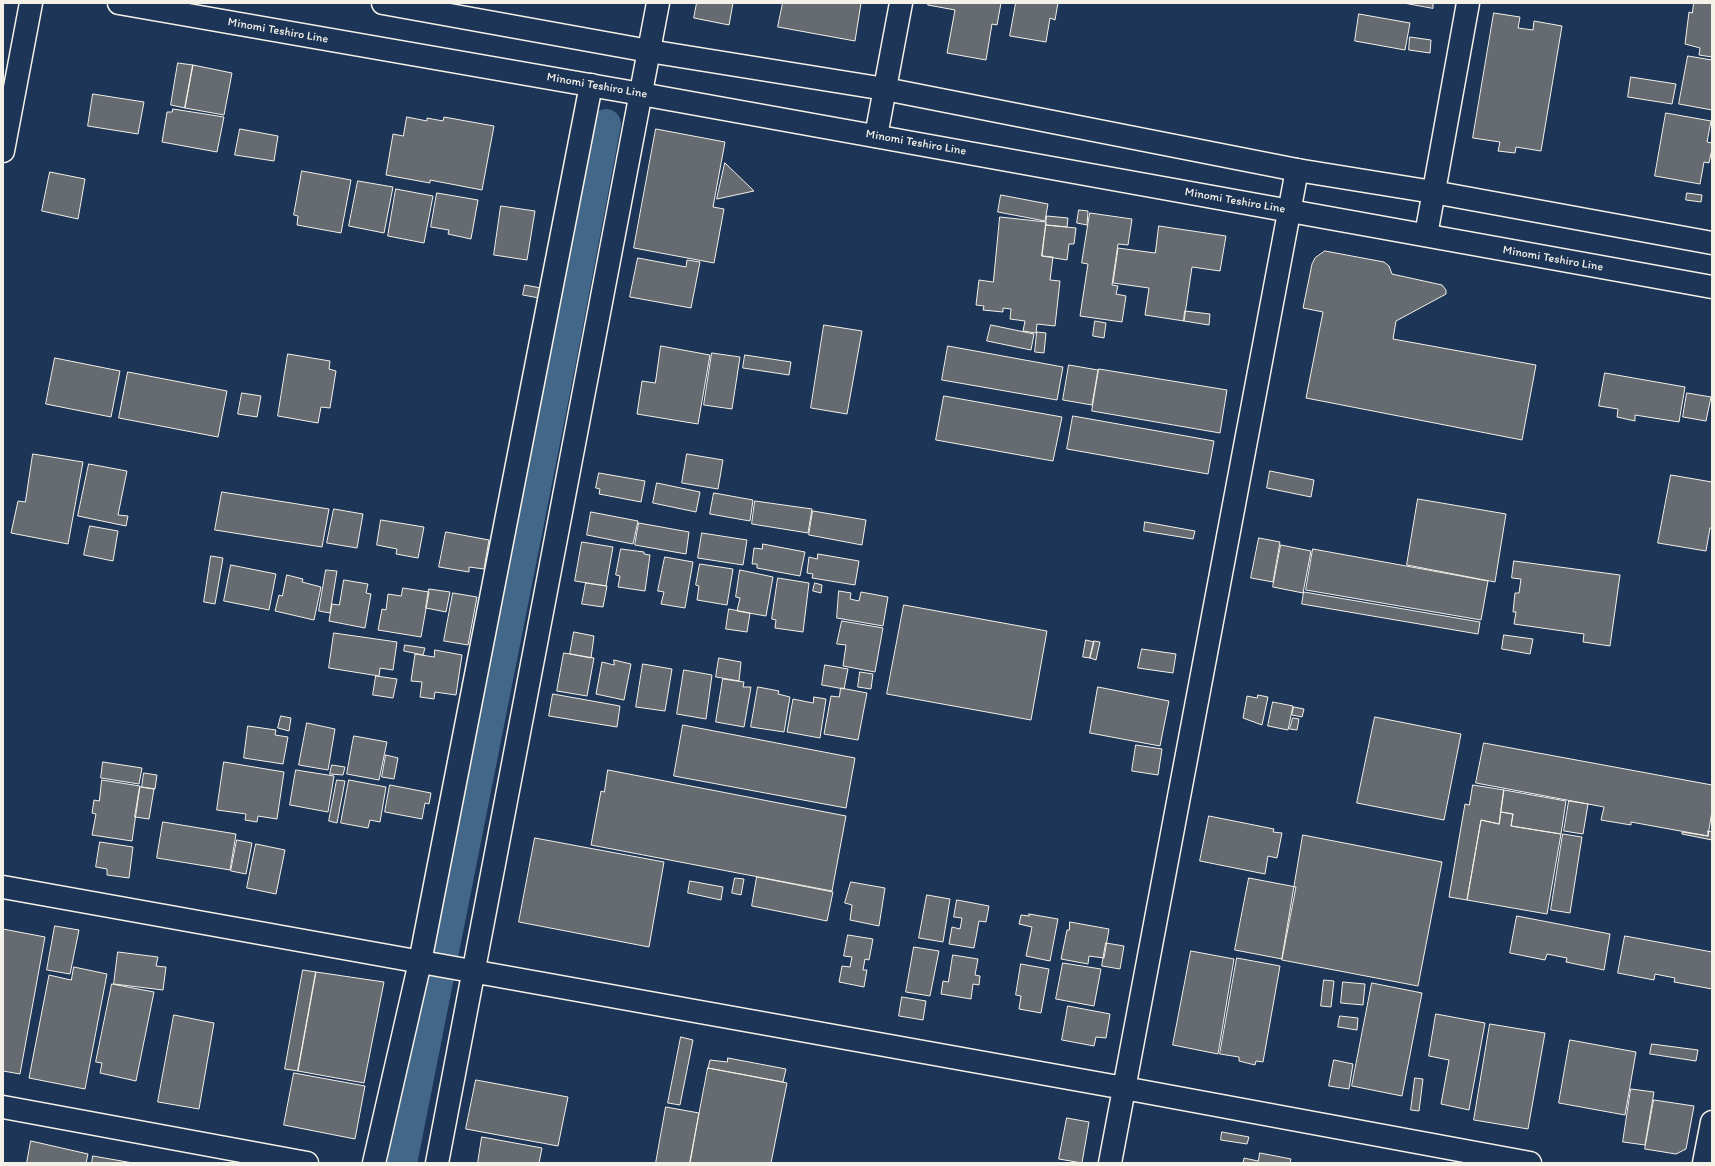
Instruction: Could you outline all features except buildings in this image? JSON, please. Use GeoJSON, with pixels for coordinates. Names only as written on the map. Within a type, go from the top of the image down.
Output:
{"type":"FeatureCollection","features":[{"type":"Feature","properties":{"kind":"street"},"geometry":{"type":"LineString","coordinates":[[3,150],[31,3]]}},
{"type":"Feature","properties":{"kind":"street","name":"Minomi Teshiro Line"},"geometry":{"type":"LineString","coordinates":[[119,3],[592,85],[1712,287]]}},
{"type":"Feature","properties":{"kind":"street"},"geometry":{"type":"LineString","coordinates":[[383,3],[649,52],[885,89],[1297,170],[1433,192],[1712,243]]}},
{"type":"Feature","properties":{"kind":"street"},"geometry":{"type":"LineString","coordinates":[[437,1163],[468,970],[658,3]]}},
{"type":"Feature","properties":{"kind":"street"},"geometry":{"type":"LineString","coordinates":[[876,136],[901,3]]}},
{"type":"Feature","properties":{"kind":"street"},"geometry":{"type":"LineString","coordinates":[[1426,235],[1468,3]]}},
{"type":"Feature","properties":{"kind":"street"},"geometry":{"type":"LineString","coordinates":[[374,1163],[424,963],[592,85]]}},
{"type":"Feature","properties":{"kind":"street"},"geometry":{"type":"LineString","coordinates":[[1110,1163],[1297,170]]}},
{"type":"Feature","properties":{"kind":"street"},"geometry":{"type":"LineString","coordinates":[[3,887],[1124,1088],[1530,1163]]}},
{"type":"Feature","properties":{"kind":"street"},"geometry":{"type":"LineString","coordinates":[[3,1107],[307,1163]]}},
{"type":"Feature","properties":{"kind":"street"},"geometry":{"type":"LineString","coordinates":[[1704,1163],[1712,1122]]}},
{"type":"Feature","properties":{"kind":"waterway"},"geometry":{"type":"LineString","coordinates":[[402,1163],[562,356],[606,124]]}}]}
